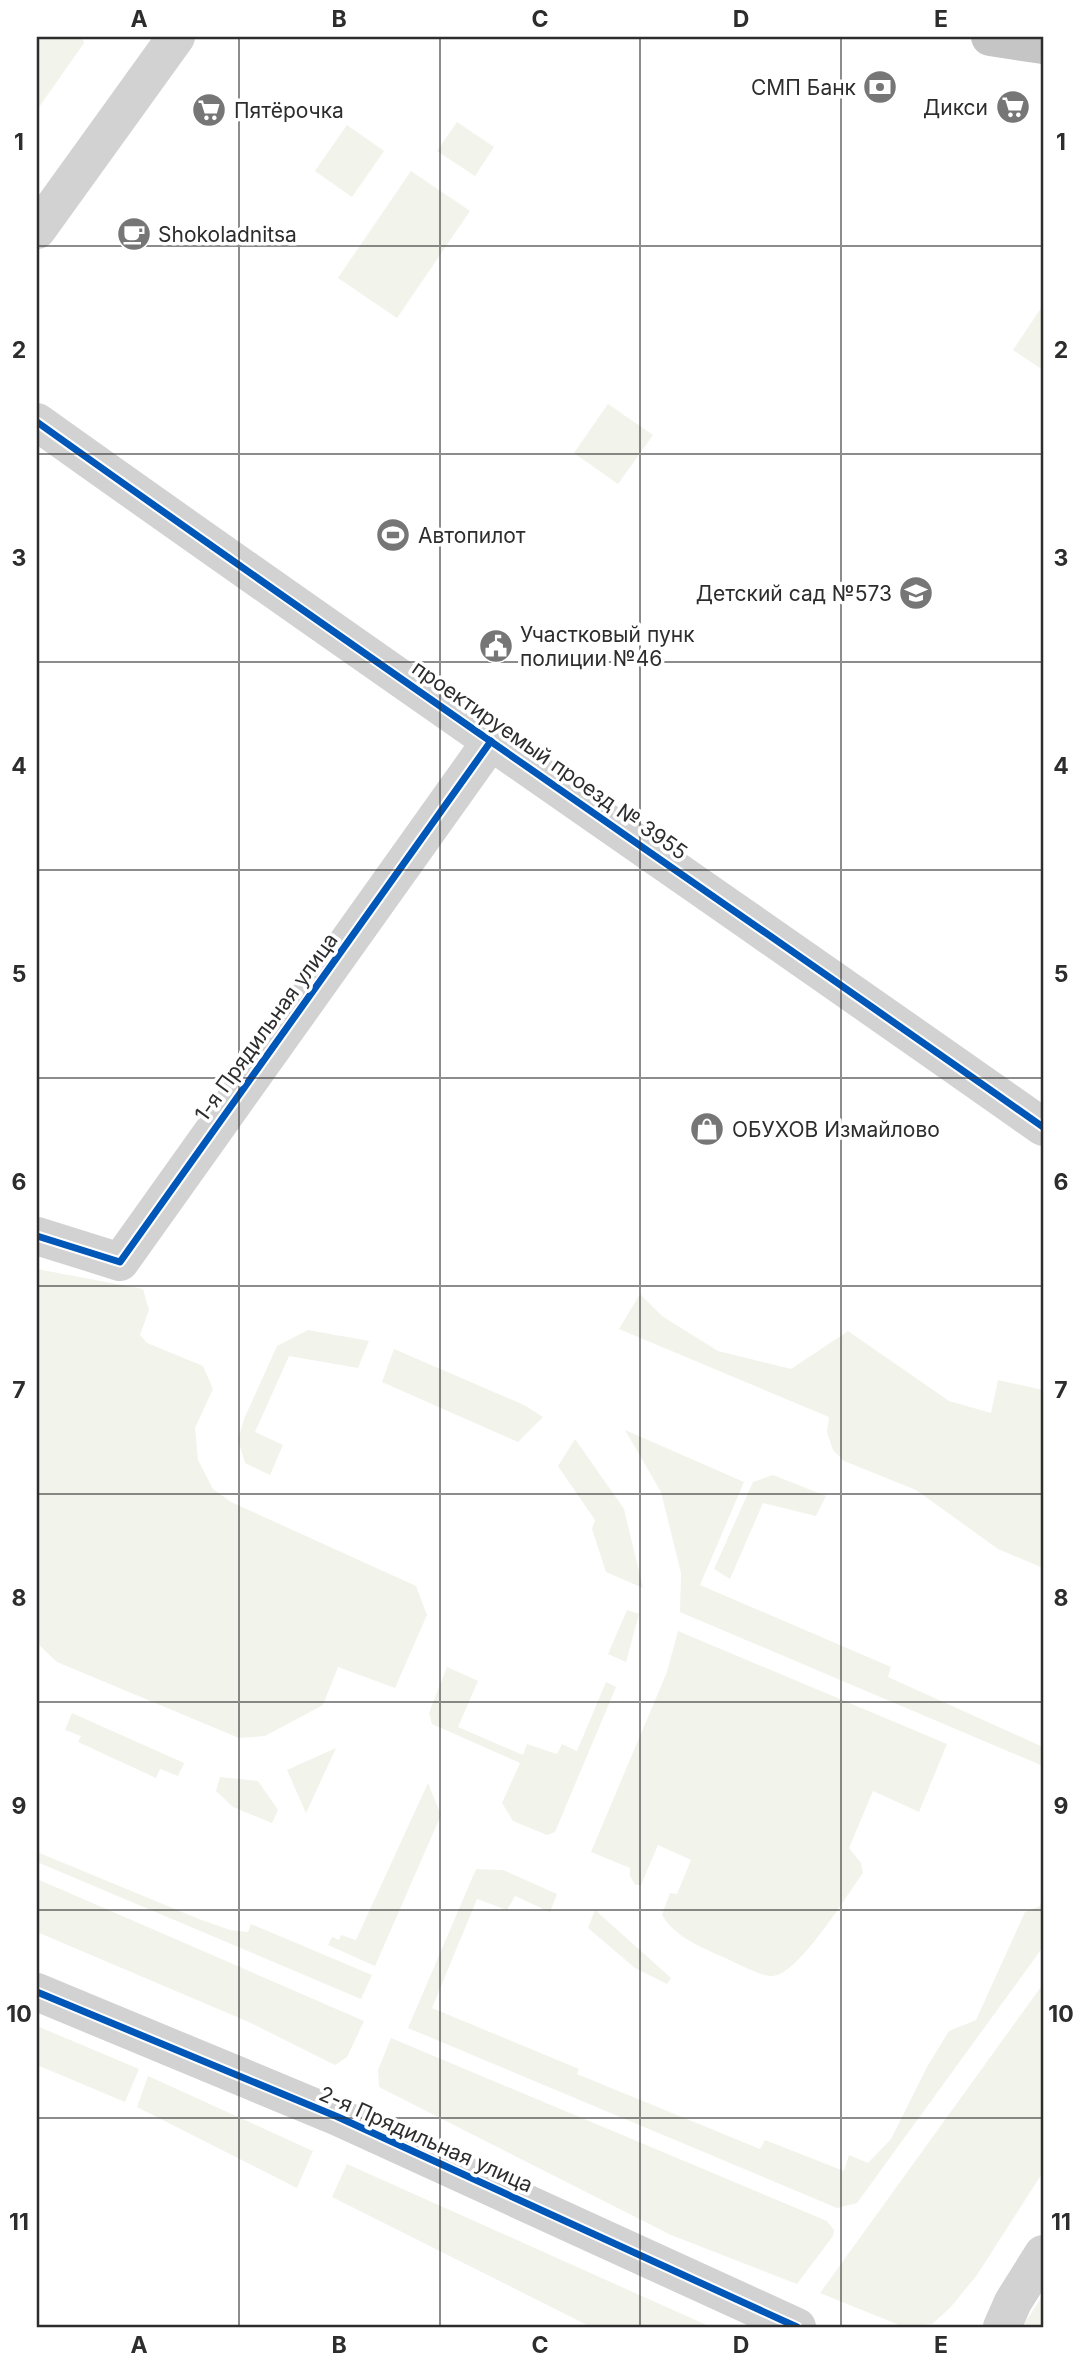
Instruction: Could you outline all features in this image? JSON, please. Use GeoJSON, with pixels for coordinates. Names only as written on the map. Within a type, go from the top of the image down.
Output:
{"type":"FeatureCollection","features":[{"type":"Feature","properties":{"kind":"main road"},"geometry":{"type":"LineString","coordinates":[[990,37],[1043,45]]}},
{"type":"Feature","properties":{"kind":"street"},"geometry":{"type":"LineString","coordinates":[[37,230],[176,37]]}},
{"type":"Feature","properties":{"kind":"street","name":"проектируемый проезд № 3955"},"geometry":{"type":"LineString","coordinates":[[37,422],[244,570],[1043,1127]]}},
{"type":"Feature","properties":{"kind":"street","name":"1-я Прядильная улица"},"geometry":{"type":"LineString","coordinates":[[37,1236],[120,1262],[491,741]]}},
{"type":"Feature","properties":{"kind":"street","name":"2-я Прядильная улица"},"geometry":{"type":"LineString","coordinates":[[37,1992],[338,2117],[779,2323]]}},
{"type":"Feature","properties":{"kind":"street"},"geometry":{"type":"LineString","coordinates":[[1003,2319],[1043,2254]]}},
{"type":"Feature","properties":{"kind":"shaded area"},"geometry":{"type":"Polygon","coordinates":[[[37,37],[82,37],[84,43],[37,110],[37,37]]]}},
{"type":"Feature","properties":{"kind":"shaded area"},"geometry":{"type":"Polygon","coordinates":[[[457,122],[494,147],[475,176],[437,151],[457,122]]]}},
{"type":"Feature","properties":{"kind":"shaded area"},"geometry":{"type":"Polygon","coordinates":[[[347,125],[384,151],[352,197],[315,171],[347,125]]]}},
{"type":"Feature","properties":{"kind":"shaded area"},"geometry":{"type":"Polygon","coordinates":[[[411,171],[470,211],[397,318],[338,278],[411,171]]]}},
{"type":"Feature","properties":{"kind":"shaded area"},"geometry":{"type":"Polygon","coordinates":[[[1043,305],[1043,370],[1013,350],[1043,305]]]}},
{"type":"Feature","properties":{"kind":"shaded area"},"geometry":{"type":"Polygon","coordinates":[[[608,404],[653,435],[618,484],[574,453],[608,404]]]}},
{"type":"Feature","properties":{"kind":"shaded area"},"geometry":{"type":"Polygon","coordinates":[[[37,1269],[143,1289],[149,1310],[140,1335],[147,1343],[203,1366],[213,1389],[195,1428],[198,1460],[213,1489],[231,1502],[416,1586],[427,1615],[395,1688],[338,1667],[323,1705],[265,1736],[239,1738],[57,1662],[40,1646],[37,1638],[37,1269]]]}},
{"type":"Feature","properties":{"kind":"shaded area"},"geometry":{"type":"Polygon","coordinates":[[[640,1294],[662,1316],[718,1351],[791,1369],[848,1331],[949,1401],[991,1413],[998,1380],[1043,1390],[1043,1568],[998,1549],[916,1490],[844,1461],[833,1450],[827,1432],[829,1417],[619,1329],[640,1294]]]}},
{"type":"Feature","properties":{"kind":"shaded area"},"geometry":{"type":"Polygon","coordinates":[[[308,1330],[369,1341],[358,1368],[289,1356],[255,1432],[283,1445],[270,1475],[245,1463],[238,1440],[244,1419],[277,1346],[308,1330]]]}},
{"type":"Feature","properties":{"kind":"shaded area"},"geometry":{"type":"Polygon","coordinates":[[[394,1349],[524,1405],[543,1417],[518,1442],[382,1382],[394,1349]]]}},
{"type":"Feature","properties":{"kind":"shaded area"},"geometry":{"type":"Polygon","coordinates":[[[625,1430],[744,1482],[700,1585],[891,1667],[888,1677],[1043,1747],[1043,1766],[680,1612],[681,1573],[661,1492],[625,1430]]]}},
{"type":"Feature","properties":{"kind":"shaded area"},"geometry":{"type":"Polygon","coordinates":[[[575,1439],[624,1509],[643,1588],[606,1572],[592,1529],[595,1520],[558,1466],[575,1439]]]}},
{"type":"Feature","properties":{"kind":"shaded area"},"geometry":{"type":"Polygon","coordinates":[[[773,1475],[826,1496],[816,1516],[763,1503],[730,1579],[714,1569],[753,1482],[773,1475]]]}},
{"type":"Feature","properties":{"kind":"shaded area"},"geometry":{"type":"Polygon","coordinates":[[[627,1610],[639,1614],[626,1662],[608,1654],[627,1610]]]}},
{"type":"Feature","properties":{"kind":"shaded area"},"geometry":{"type":"Polygon","coordinates":[[[678,1631],[947,1744],[919,1812],[873,1791],[849,1848],[861,1863],[863,1873],[808,1949],[784,1972],[773,1976],[755,1972],[698,1945],[681,1935],[662,1915],[670,1893],[677,1894],[691,1860],[658,1845],[641,1885],[635,1885],[630,1876],[630,1868],[591,1852],[667,1672],[678,1631]]]}},
{"type":"Feature","properties":{"kind":"shaded area"},"geometry":{"type":"Polygon","coordinates":[[[447,1667],[478,1681],[458,1727],[523,1755],[527,1744],[557,1754],[562,1744],[577,1751],[606,1682],[616,1687],[555,1832],[547,1835],[513,1821],[502,1803],[520,1763],[432,1724],[429,1713],[447,1667]]]}},
{"type":"Feature","properties":{"kind":"shaded area"},"geometry":{"type":"Polygon","coordinates":[[[72,1713],[184,1763],[178,1776],[160,1769],[156,1778],[78,1742],[81,1736],[65,1730],[72,1713]]]}},
{"type":"Feature","properties":{"kind":"shaded area"},"geometry":{"type":"Polygon","coordinates":[[[336,1748],[306,1813],[287,1770],[336,1748]]]}},
{"type":"Feature","properties":{"kind":"shaded area"},"geometry":{"type":"Polygon","coordinates":[[[220,1777],[258,1781],[278,1810],[272,1823],[233,1807],[216,1791],[220,1777]]]}},
{"type":"Feature","properties":{"kind":"shaded area"},"geometry":{"type":"Polygon","coordinates":[[[428,1783],[441,1815],[375,1966],[328,1945],[332,1937],[339,1940],[341,1935],[356,1940],[428,1783]]]}},
{"type":"Feature","properties":{"kind":"shaded area"},"geometry":{"type":"Polygon","coordinates":[[[37,1852],[199,1919],[230,1930],[248,1932],[251,1924],[372,1975],[361,1999],[37,1862],[37,1852]]]}},
{"type":"Feature","properties":{"kind":"shaded area"},"geometry":{"type":"Polygon","coordinates":[[[476,1869],[503,1870],[557,1894],[550,1912],[515,1896],[507,1910],[477,1899],[432,2008],[579,2069],[577,2074],[760,2149],[765,2140],[844,2171],[849,2155],[868,2163],[891,2139],[927,2067],[949,2031],[976,2020],[1025,1912],[1040,1906],[1043,1891],[1043,1947],[857,2203],[837,2208],[408,2028],[476,1869]]]}},
{"type":"Feature","properties":{"kind":"shaded area"},"geometry":{"type":"Polygon","coordinates":[[[37,1879],[364,2021],[347,2057],[335,2065],[251,2023],[37,1932],[37,1879]]]}},
{"type":"Feature","properties":{"kind":"shaded area"},"geometry":{"type":"Polygon","coordinates":[[[595,1910],[671,1978],[667,1984],[635,1968],[588,1928],[595,1910]]]}},
{"type":"Feature","properties":{"kind":"shaded area"},"geometry":{"type":"Polygon","coordinates":[[[1043,1984],[1043,2172],[977,2275],[950,2308],[932,2324],[904,2327],[820,2293],[1043,1984]]]}},
{"type":"Feature","properties":{"kind":"shaded area"},"geometry":{"type":"Polygon","coordinates":[[[37,2026],[139,2069],[125,2102],[37,2065],[37,2026]]]}},
{"type":"Feature","properties":{"kind":"shaded area"},"geometry":{"type":"Polygon","coordinates":[[[391,2038],[827,2221],[834,2230],[833,2236],[797,2284],[671,2235],[379,2087],[378,2070],[391,2038]]]}},
{"type":"Feature","properties":{"kind":"shaded area"},"geometry":{"type":"Polygon","coordinates":[[[148,2076],[313,2151],[297,2188],[137,2107],[148,2076]]]}},
{"type":"Feature","properties":{"kind":"shaded area"},"geometry":{"type":"Polygon","coordinates":[[[347,2164],[711,2327],[591,2327],[332,2197],[347,2164]]]}},
{"type":"Feature","properties":{"kind":"shaded area"},"geometry":{"type":"Polygon","coordinates":[[[1043,2295],[1043,2327],[1022,2327],[1043,2295]]]}},
{"type":"Feature","properties":{"kind":"cycle path"},"geometry":{"type":"LineString","coordinates":[[37,422],[1043,1127]]}},
{"type":"Feature","properties":{"kind":"cycle path"},"geometry":{"type":"LineString","coordinates":[[37,1236],[120,1262],[491,741]]}},
{"type":"Feature","properties":{"kind":"cycle path"},"geometry":{"type":"LineString","coordinates":[[37,1992],[338,2117],[797,2327]]}},
{"type":"Feature","properties":{"kind":"place","name":"СМП Банк"},"geometry":{"type":"Point","coordinates":[880,87]}},
{"type":"Feature","properties":{"kind":"place","name":"Дикси"},"geometry":{"type":"Point","coordinates":[1013,107]}},
{"type":"Feature","properties":{"kind":"place","name":"Пятёрочка"},"geometry":{"type":"Point","coordinates":[209,110]}},
{"type":"Feature","properties":{"kind":"place","name":"Shokoladnitsa"},"geometry":{"type":"Point","coordinates":[134,234]}},
{"type":"Feature","properties":{"kind":"place","name":"Автопилот"},"geometry":{"type":"Point","coordinates":[393,535]}},
{"type":"Feature","properties":{"kind":"place","name":"Детский сад №573"},"geometry":{"type":"Point","coordinates":[916,593]}},
{"type":"Feature","properties":{"kind":"place","name":"Участковый пунк полиции №46"},"geometry":{"type":"Point","coordinates":[496,646]}},
{"type":"Feature","properties":{"kind":"place","name":"ОБУХОВ Измайлово"},"geometry":{"type":"Point","coordinates":[707,1129]}}]}
